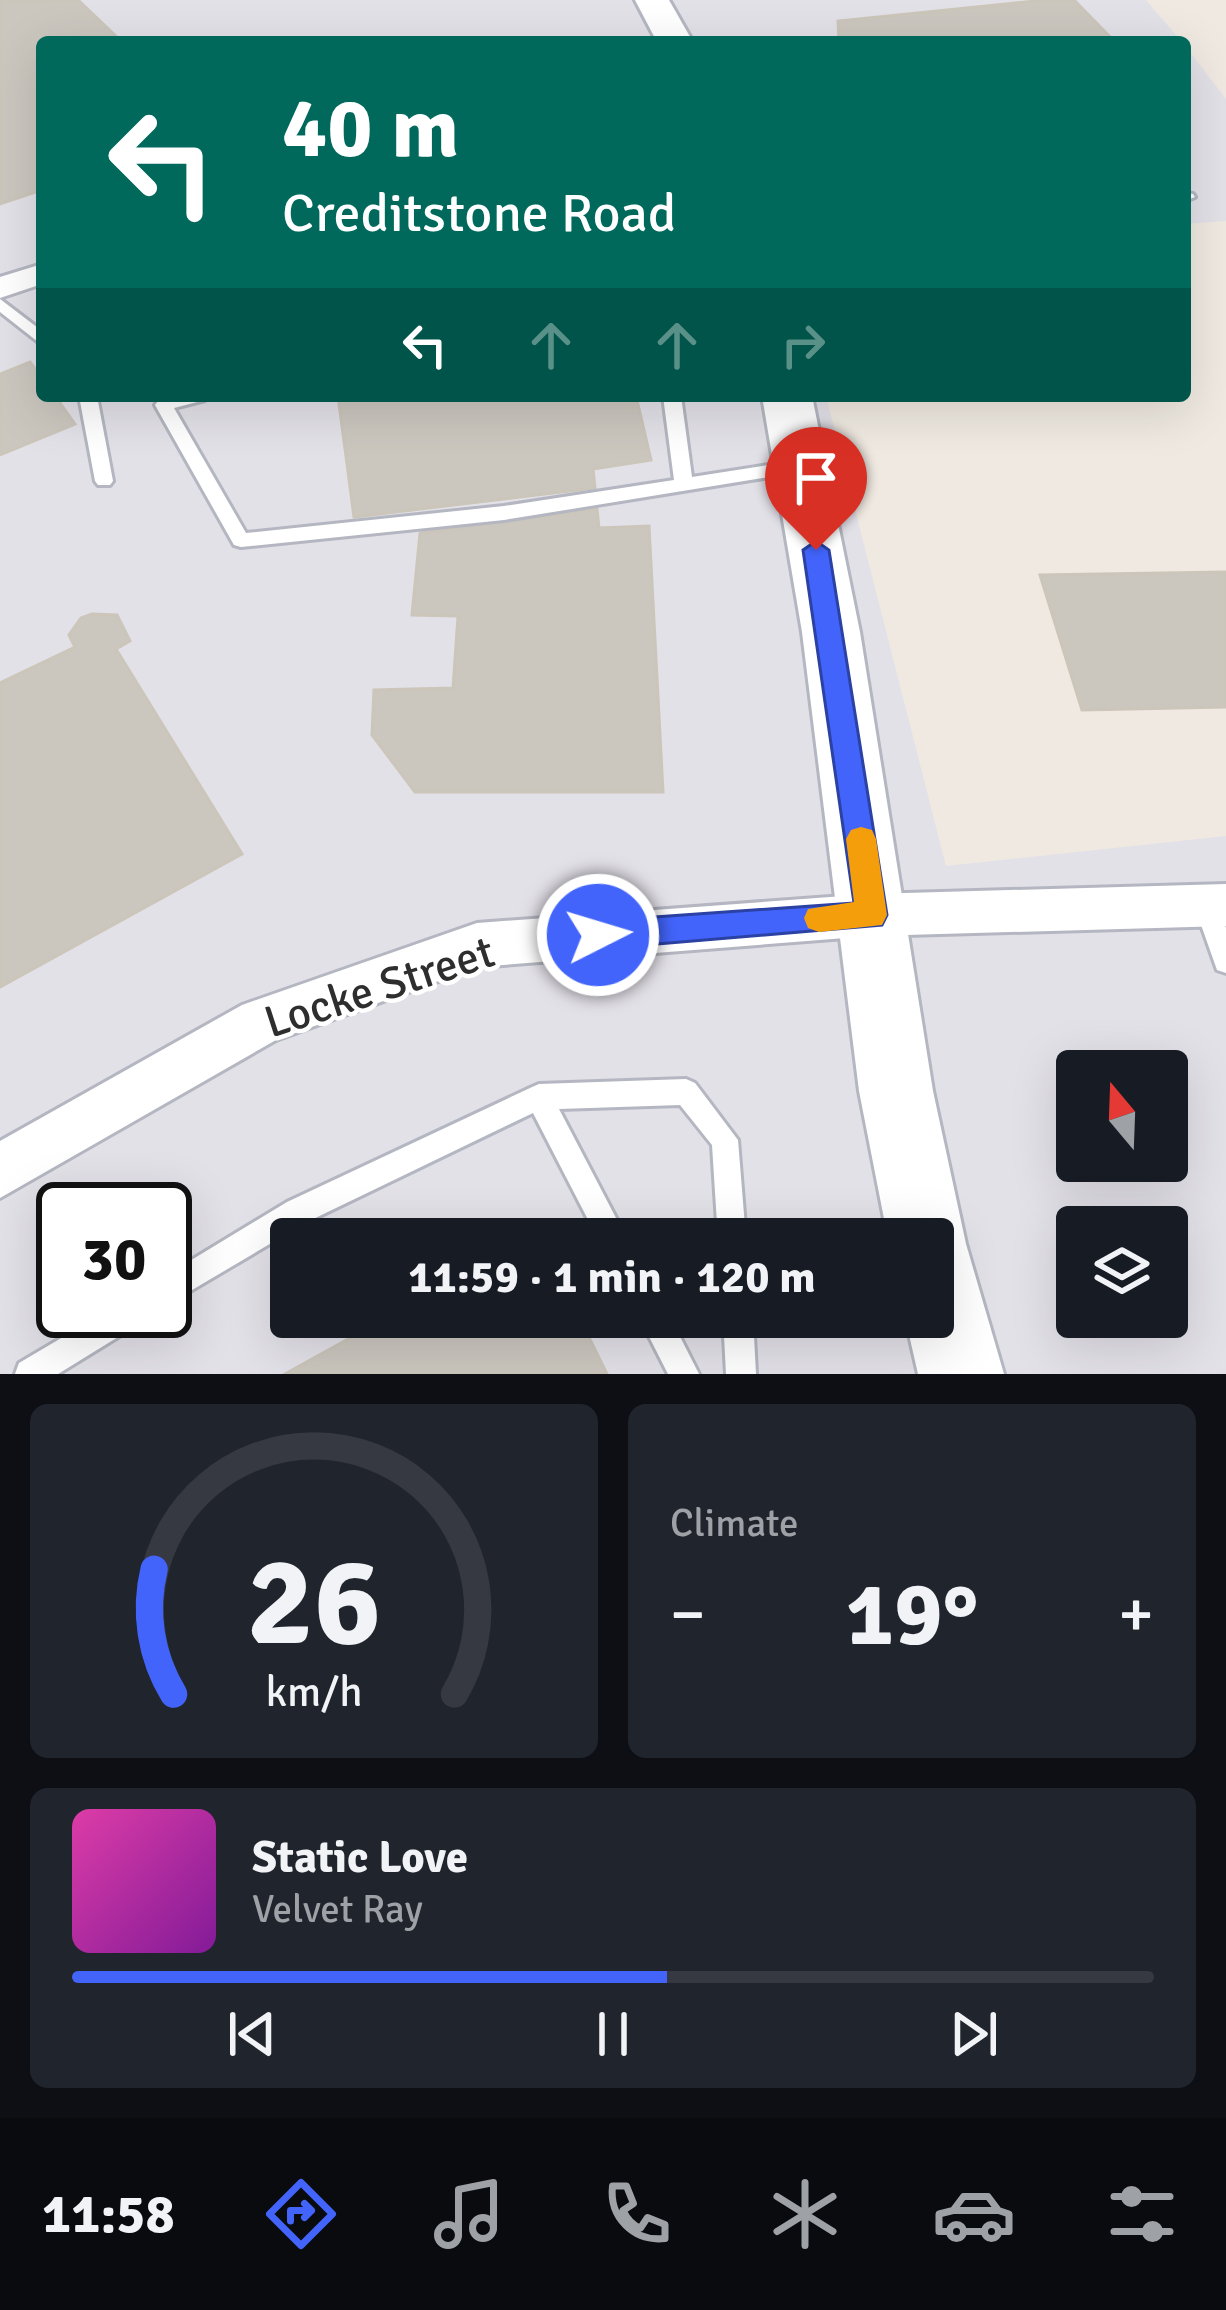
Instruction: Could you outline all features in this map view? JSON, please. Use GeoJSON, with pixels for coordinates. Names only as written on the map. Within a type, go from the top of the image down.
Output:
{"type":"FeatureCollection","features":[{"type":"Feature","properties":{"kind":"street"},"geometry":{"type":"LineString","coordinates":[[652,0],[672,36]]}},
{"type":"Feature","properties":{"kind":"street"},"geometry":{"type":"LineString","coordinates":[[0,288],[36,276]]}},
{"type":"Feature","properties":{"kind":"street"},"geometry":{"type":"LineString","coordinates":[[788,402],[831,632],[896,1091],[923,1218]]}},
{"type":"Feature","properties":{"kind":"street","name":"Locke Street"},"geometry":{"type":"LineString","coordinates":[[0,1171],[260,1022],[477,945],[872,915],[1216,905]]}},
{"type":"Feature","properties":{"kind":"street"},"geometry":{"type":"LineString","coordinates":[[952,1338],[961,1374]]}},
{"type":"Feature","properties":{"kind":"lane"},"geometry":{"type":"LineString","coordinates":[[0,304],[36,335]]}},
{"type":"Feature","properties":{"kind":"lane"},"geometry":{"type":"LineString","coordinates":[[89,402],[104,481]]}},
{"type":"Feature","properties":{"kind":"lane"},"geometry":{"type":"LineString","coordinates":[[176,402],[164,405],[241,540],[504,513],[800,466]]}},
{"type":"Feature","properties":{"kind":"lane"},"geometry":{"type":"LineString","coordinates":[[673,402],[684,484]]}},
{"type":"Feature","properties":{"kind":"lane"},"geometry":{"type":"LineString","coordinates":[[1216,905],[1226,962]]}},
{"type":"Feature","properties":{"kind":"lane"},"geometry":{"type":"LineString","coordinates":[[192,1276],[297,1213],[539,1097],[686,1093],[725,1140],[731,1218]]}},
{"type":"Feature","properties":{"kind":"lane"},"geometry":{"type":"LineString","coordinates":[[539,1097],[602,1218]]}},
{"type":"Feature","properties":{"kind":"lane"},"geometry":{"type":"LineString","coordinates":[[30,1374],[89,1338]]}},
{"type":"Feature","properties":{"kind":"lane"},"geometry":{"type":"LineString","coordinates":[[665,1338],[684,1374]]}},
{"type":"Feature","properties":{"kind":"lane"},"geometry":{"type":"LineString","coordinates":[[738,1338],[741,1374]]}},
{"type":"Feature","properties":{"kind":"shaded area"},"geometry":{"type":"Polygon","coordinates":[[[0,0],[1146,0],[1177,36],[36,36],[36,402],[828,402],[946,866],[1226,836],[1226,1374],[0,1374],[0,0]]]}},
{"type":"Feature","properties":{"kind":"shaded area"},"geometry":{"type":"Polygon","coordinates":[[[1191,54],[1226,99],[1226,221],[1191,224],[1191,54]]]}},
{"type":"Feature","properties":{"kind":"building"},"geometry":{"type":"Polygon","coordinates":[[[0,0],[78,0],[116,36],[36,36],[36,192],[0,204],[0,0]]]}},
{"type":"Feature","properties":{"kind":"building"},"geometry":{"type":"Polygon","coordinates":[[[1074,0],[1109,36],[839,36],[838,21],[1074,0]]]}},
{"type":"Feature","properties":{"kind":"building"},"geometry":{"type":"Polygon","coordinates":[[[30,362],[36,370],[36,402],[59,402],[75,424],[0,455],[0,374],[30,362]]]}},
{"type":"Feature","properties":{"kind":"building"},"geometry":{"type":"Polygon","coordinates":[[[339,402],[637,402],[651,460],[593,469],[595,488],[354,517],[339,402]]]}},
{"type":"Feature","properties":{"kind":"building"},"geometry":{"type":"Polygon","coordinates":[[[597,509],[599,528],[649,526],[663,792],[415,792],[372,735],[374,690],[453,688],[458,616],[412,615],[420,533],[597,509]]]}},
{"type":"Feature","properties":{"kind":"building"},"geometry":{"type":"Polygon","coordinates":[[[1226,572],[1226,707],[1082,710],[1040,575],[1226,572]]]}},
{"type":"Feature","properties":{"kind":"building"},"geometry":{"type":"Polygon","coordinates":[[[117,615],[130,641],[116,649],[242,854],[0,987],[0,683],[75,647],[69,635],[81,618],[117,615]]]}},
{"type":"Feature","properties":{"kind":"building"},"geometry":{"type":"Polygon","coordinates":[[[350,1338],[589,1338],[607,1374],[285,1374],[350,1338]]]}},
{"type":"Feature","properties":{"kind":"slow traffic"},"geometry":{"type":"LineString","coordinates":[[819,918],[872,915],[861,839]]}},
{"type":"Feature","properties":{"kind":"route"},"geometry":{"type":"LineString","coordinates":[[598,935],[872,915],[816,550]]}}]}
